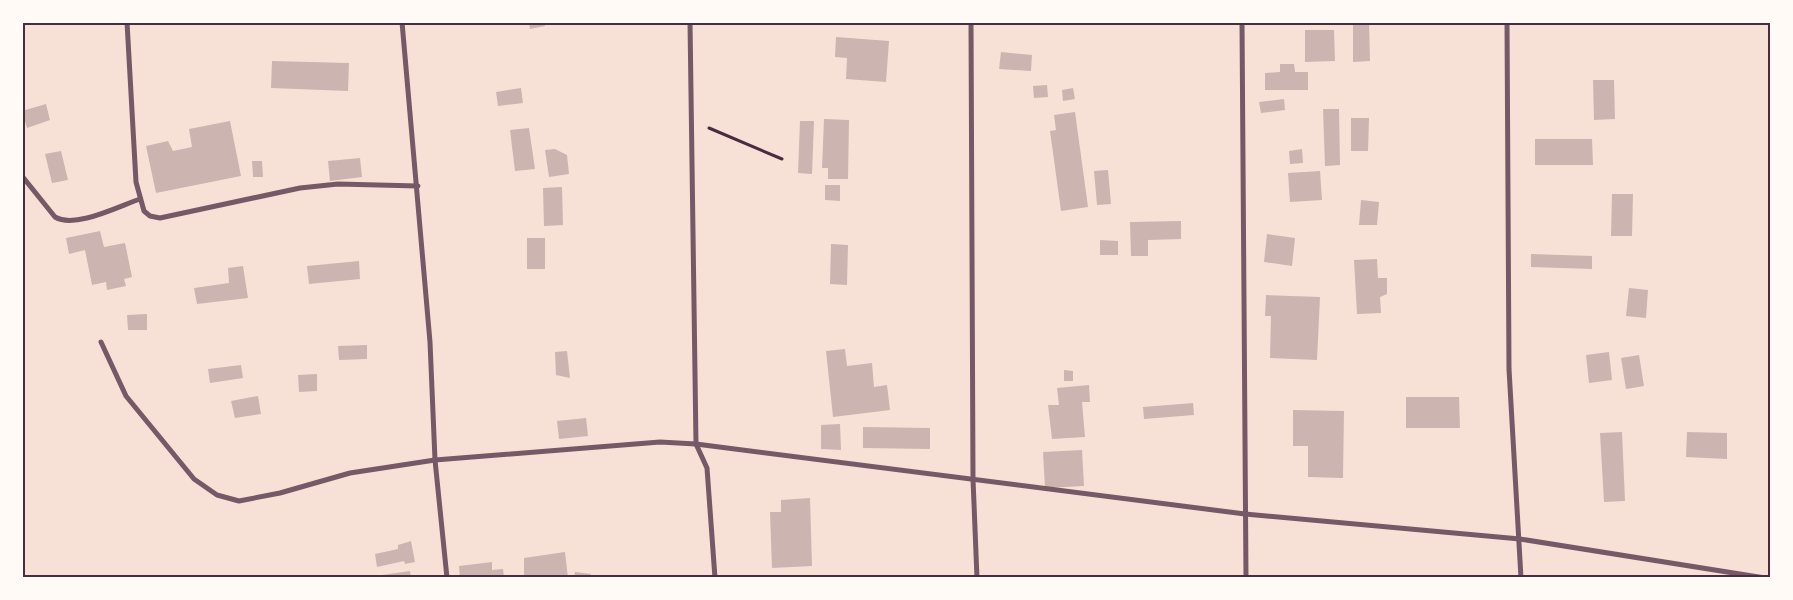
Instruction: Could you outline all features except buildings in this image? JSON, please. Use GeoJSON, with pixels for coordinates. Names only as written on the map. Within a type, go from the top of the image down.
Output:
{"type":"FeatureCollection","features":[{"type":"Feature","properties":{"kind":"street"},"geometry":{"type":"LineString","coordinates":[[127,22],[136,182],[144,211],[150,216],[160,218],[310,187],[367,183],[418,186]]}},
{"type":"Feature","properties":{"kind":"street"},"geometry":{"type":"LineString","coordinates":[[402,22],[418,186],[430,342],[435,460],[443,559],[447,578]]}},
{"type":"Feature","properties":{"kind":"street"},"geometry":{"type":"LineString","coordinates":[[690,22],[696,444],[707,468],[714,578]]}},
{"type":"Feature","properties":{"kind":"street"},"geometry":{"type":"LineString","coordinates":[[971,22],[973,479],[977,578]]}},
{"type":"Feature","properties":{"kind":"street"},"geometry":{"type":"LineString","coordinates":[[1242,22],[1246,578]]}},
{"type":"Feature","properties":{"kind":"street"},"geometry":{"type":"LineString","coordinates":[[1507,22],[1509,370],[1521,578]]}},
{"type":"Feature","properties":{"kind":"street"},"geometry":{"type":"LineString","coordinates":[[22,176],[55,217],[60,220],[87,218],[140,198]]}},
{"type":"Feature","properties":{"kind":"street"},"geometry":{"type":"LineString","coordinates":[[101,342],[126,396],[194,479],[217,495],[239,501],[280,493],[350,474],[435,460],[660,442],[696,444],[1245,514],[1520,539],[1765,578]]}},
{"type":"Feature","properties":{"kind":"path"},"geometry":{"type":"LineString","coordinates":[[690,117],[710,129],[782,160]]}}]}
